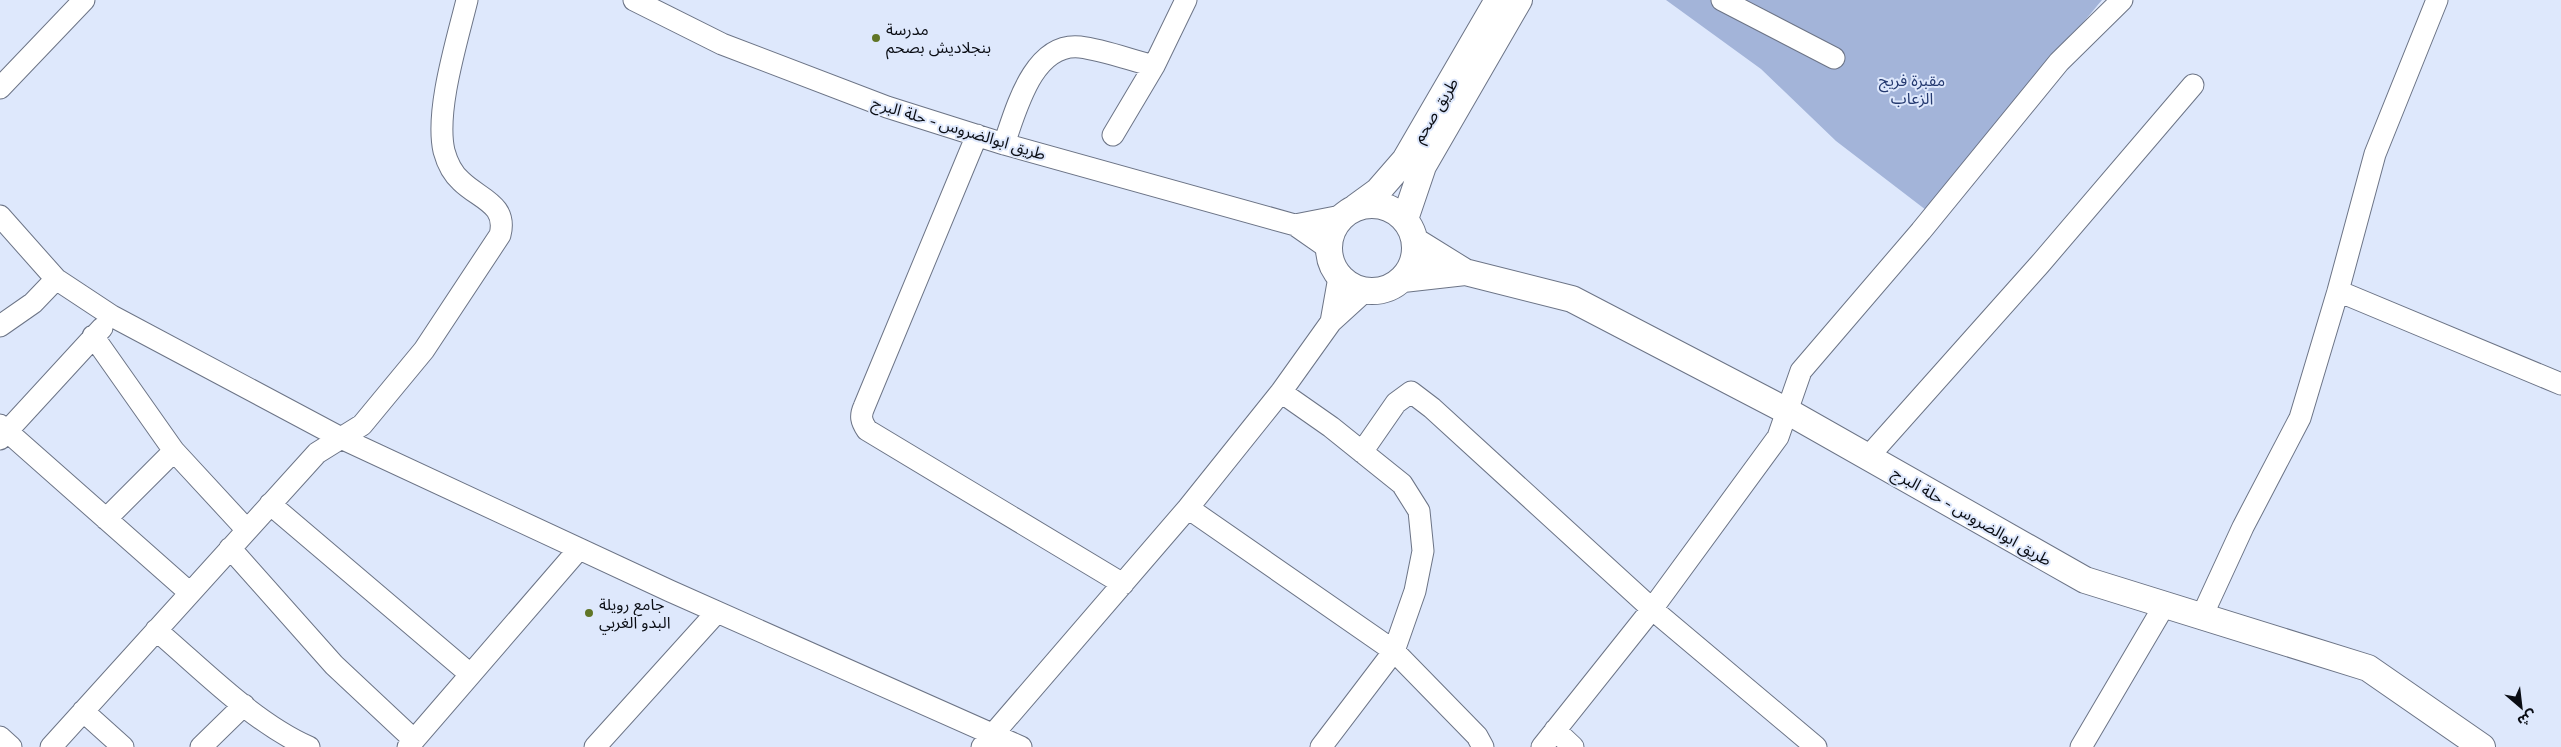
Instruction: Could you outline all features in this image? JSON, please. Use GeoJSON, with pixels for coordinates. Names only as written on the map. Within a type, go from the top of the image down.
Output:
{"type":"FeatureCollection","features":[{"type":"Feature","properties":{"kind":"main road","name":"طريق صحم"},"geometry":{"type":"LineString","coordinates":[[1348,212],[1378,191],[1405,160],[1498,0]]}},
{"type":"Feature","properties":{"kind":"main road","name":"طريق صحم"},"geometry":{"type":"LineString","coordinates":[[1410,230],[1424,166],[1519,0]]}},
{"type":"Feature","properties":{"kind":"main road"},"geometry":{"type":"LineString","coordinates":[[1373,204],[1391,208],[1410,230],[1415,255],[1411,268],[1392,287],[1378,291],[1365,291],[1350,286],[1339,277],[1331,263],[1328,248],[1331,231],[1348,212],[1373,204]]}},
{"type":"Feature","properties":{"kind":"main road","name":"طريق ابوالضروس - حلة البرج"},"geometry":{"type":"LineString","coordinates":[[1410,230],[1465,272]]}},
{"type":"Feature","properties":{"kind":"main road","name":"طريق ابوالضروس - حلة البرج"},"geometry":{"type":"LineString","coordinates":[[1402,279],[1465,272],[1572,299],[1787,411],[2085,580],[2201,618],[2368,668],[2482,747]]}},
{"type":"Feature","properties":{"kind":"street"},"geometry":{"type":"LineString","coordinates":[[0,88],[84,0]]}},
{"type":"Feature","properties":{"kind":"street"},"geometry":{"type":"LineString","coordinates":[[51,747],[317,453],[362,425],[424,350],[500,235],[501,218],[498,210],[461,181],[450,168],[444,151],[442,134],[446,87],[467,0]]}},
{"type":"Feature","properties":{"kind":"street","name":"طريق ابوالضروس - حلة البرج"},"geometry":{"type":"LineString","coordinates":[[634,0],[722,44],[887,107],[1004,144],[1295,225],[1328,248]]}},
{"type":"Feature","properties":{"kind":"street"},"geometry":{"type":"LineString","coordinates":[[1113,135],[1154,66],[1186,0]]}},
{"type":"Feature","properties":{"kind":"street"},"geometry":{"type":"LineString","coordinates":[[1722,0],[1834,58]]}},
{"type":"Feature","properties":{"kind":"street"},"geometry":{"type":"LineString","coordinates":[[1542,747],[1652,610],[1778,437],[1801,370],[2059,62],[2122,0]]}},
{"type":"Feature","properties":{"kind":"street"},"geometry":{"type":"LineString","coordinates":[[2201,618],[2243,528],[2300,418],[2338,291],[2375,154],[2437,0]]}},
{"type":"Feature","properties":{"kind":"street"},"geometry":{"type":"LineString","coordinates":[[1004,144],[1025,85],[1036,70],[1057,49],[1079,47],[1154,66]]}},
{"type":"Feature","properties":{"kind":"street"},"geometry":{"type":"LineString","coordinates":[[1868,457],[2040,264],[2193,85]]}},
{"type":"Feature","properties":{"kind":"street"},"geometry":{"type":"LineString","coordinates":[[977,135],[861,414],[862,423],[867,430],[1123,584]]}},
{"type":"Feature","properties":{"kind":"street","name":"طريق ابوالضروس - حلة البرج"},"geometry":{"type":"LineString","coordinates":[[1295,225],[1348,212]]}},
{"type":"Feature","properties":{"kind":"street"},"geometry":{"type":"LineString","coordinates":[[0,216],[56,279],[112,316],[341,438],[988,740],[1021,747]]}},
{"type":"Feature","properties":{"kind":"street"},"geometry":{"type":"LineString","coordinates":[[1331,322],[1339,277]]}},
{"type":"Feature","properties":{"kind":"street"},"geometry":{"type":"LineString","coordinates":[[0,326],[33,303],[56,279]]}},
{"type":"Feature","properties":{"kind":"street"},"geometry":{"type":"LineString","coordinates":[[988,740],[1188,508],[1281,392],[1331,322],[1365,291]]}},
{"type":"Feature","properties":{"kind":"street"},"geometry":{"type":"LineString","coordinates":[[2338,291],[2561,384]]}},
{"type":"Feature","properties":{"kind":"street"},"geometry":{"type":"LineString","coordinates":[[112,316],[2,432],[106,519],[190,593]]}},
{"type":"Feature","properties":{"kind":"street"},"geometry":{"type":"LineString","coordinates":[[94,336],[174,451],[246,530]]}},
{"type":"Feature","properties":{"kind":"street"},"geometry":{"type":"LineString","coordinates":[[1281,392],[1331,427],[1402,484],[1419,511],[1424,552],[1415,591],[1394,651],[1322,747]]}},
{"type":"Feature","properties":{"kind":"street"},"geometry":{"type":"LineString","coordinates":[[1362,452],[1396,403],[1412,392],[1432,408],[1652,610],[1816,747]]}},
{"type":"Feature","properties":{"kind":"street"},"geometry":{"type":"LineString","coordinates":[[106,519],[174,451]]}},
{"type":"Feature","properties":{"kind":"street"},"geometry":{"type":"LineString","coordinates":[[270,504],[470,674]]}},
{"type":"Feature","properties":{"kind":"street"},"geometry":{"type":"LineString","coordinates":[[1188,508],[1394,651],[1477,736],[1483,747]]}},
{"type":"Feature","properties":{"kind":"street"},"geometry":{"type":"LineString","coordinates":[[230,548],[334,665],[411,743],[579,549]]}},
{"type":"Feature","properties":{"kind":"street"},"geometry":{"type":"LineString","coordinates":[[2081,747],[2164,606]]}},
{"type":"Feature","properties":{"kind":"street"},"geometry":{"type":"LineString","coordinates":[[595,747],[717,612]]}},
{"type":"Feature","properties":{"kind":"street"},"geometry":{"type":"LineString","coordinates":[[156,630],[244,705],[301,745]]}},
{"type":"Feature","properties":{"kind":"street"},"geometry":{"type":"LineString","coordinates":[[201,747],[244,705]]}},
{"type":"Feature","properties":{"kind":"street"},"geometry":{"type":"LineString","coordinates":[[83,711],[123,747]]}},
{"type":"Feature","properties":{"kind":"street"},"geometry":{"type":"LineString","coordinates":[[1555,730],[1573,747]]}},
{"type":"Feature","properties":{"kind":"street"},"geometry":{"type":"LineString","coordinates":[[0,737],[11,747]]}},
{"type":"Feature","properties":{"kind":"green space","name":"مقبرة فريج الزعاب"},"geometry":{"type":"Polygon","coordinates":[[[1666,0],[2102,0],[1926,210],[1836,141],[1761,69],[1666,0]]]}},
{"type":"Feature","properties":{"kind":"place","name":"مدرسة بنجلاديش بصحم"},"geometry":{"type":"Point","coordinates":[876,38]}},
{"type":"Feature","properties":{"kind":"place","name":"جامع رويلة البدو الغربي"},"geometry":{"type":"Point","coordinates":[589,613]}}]}
